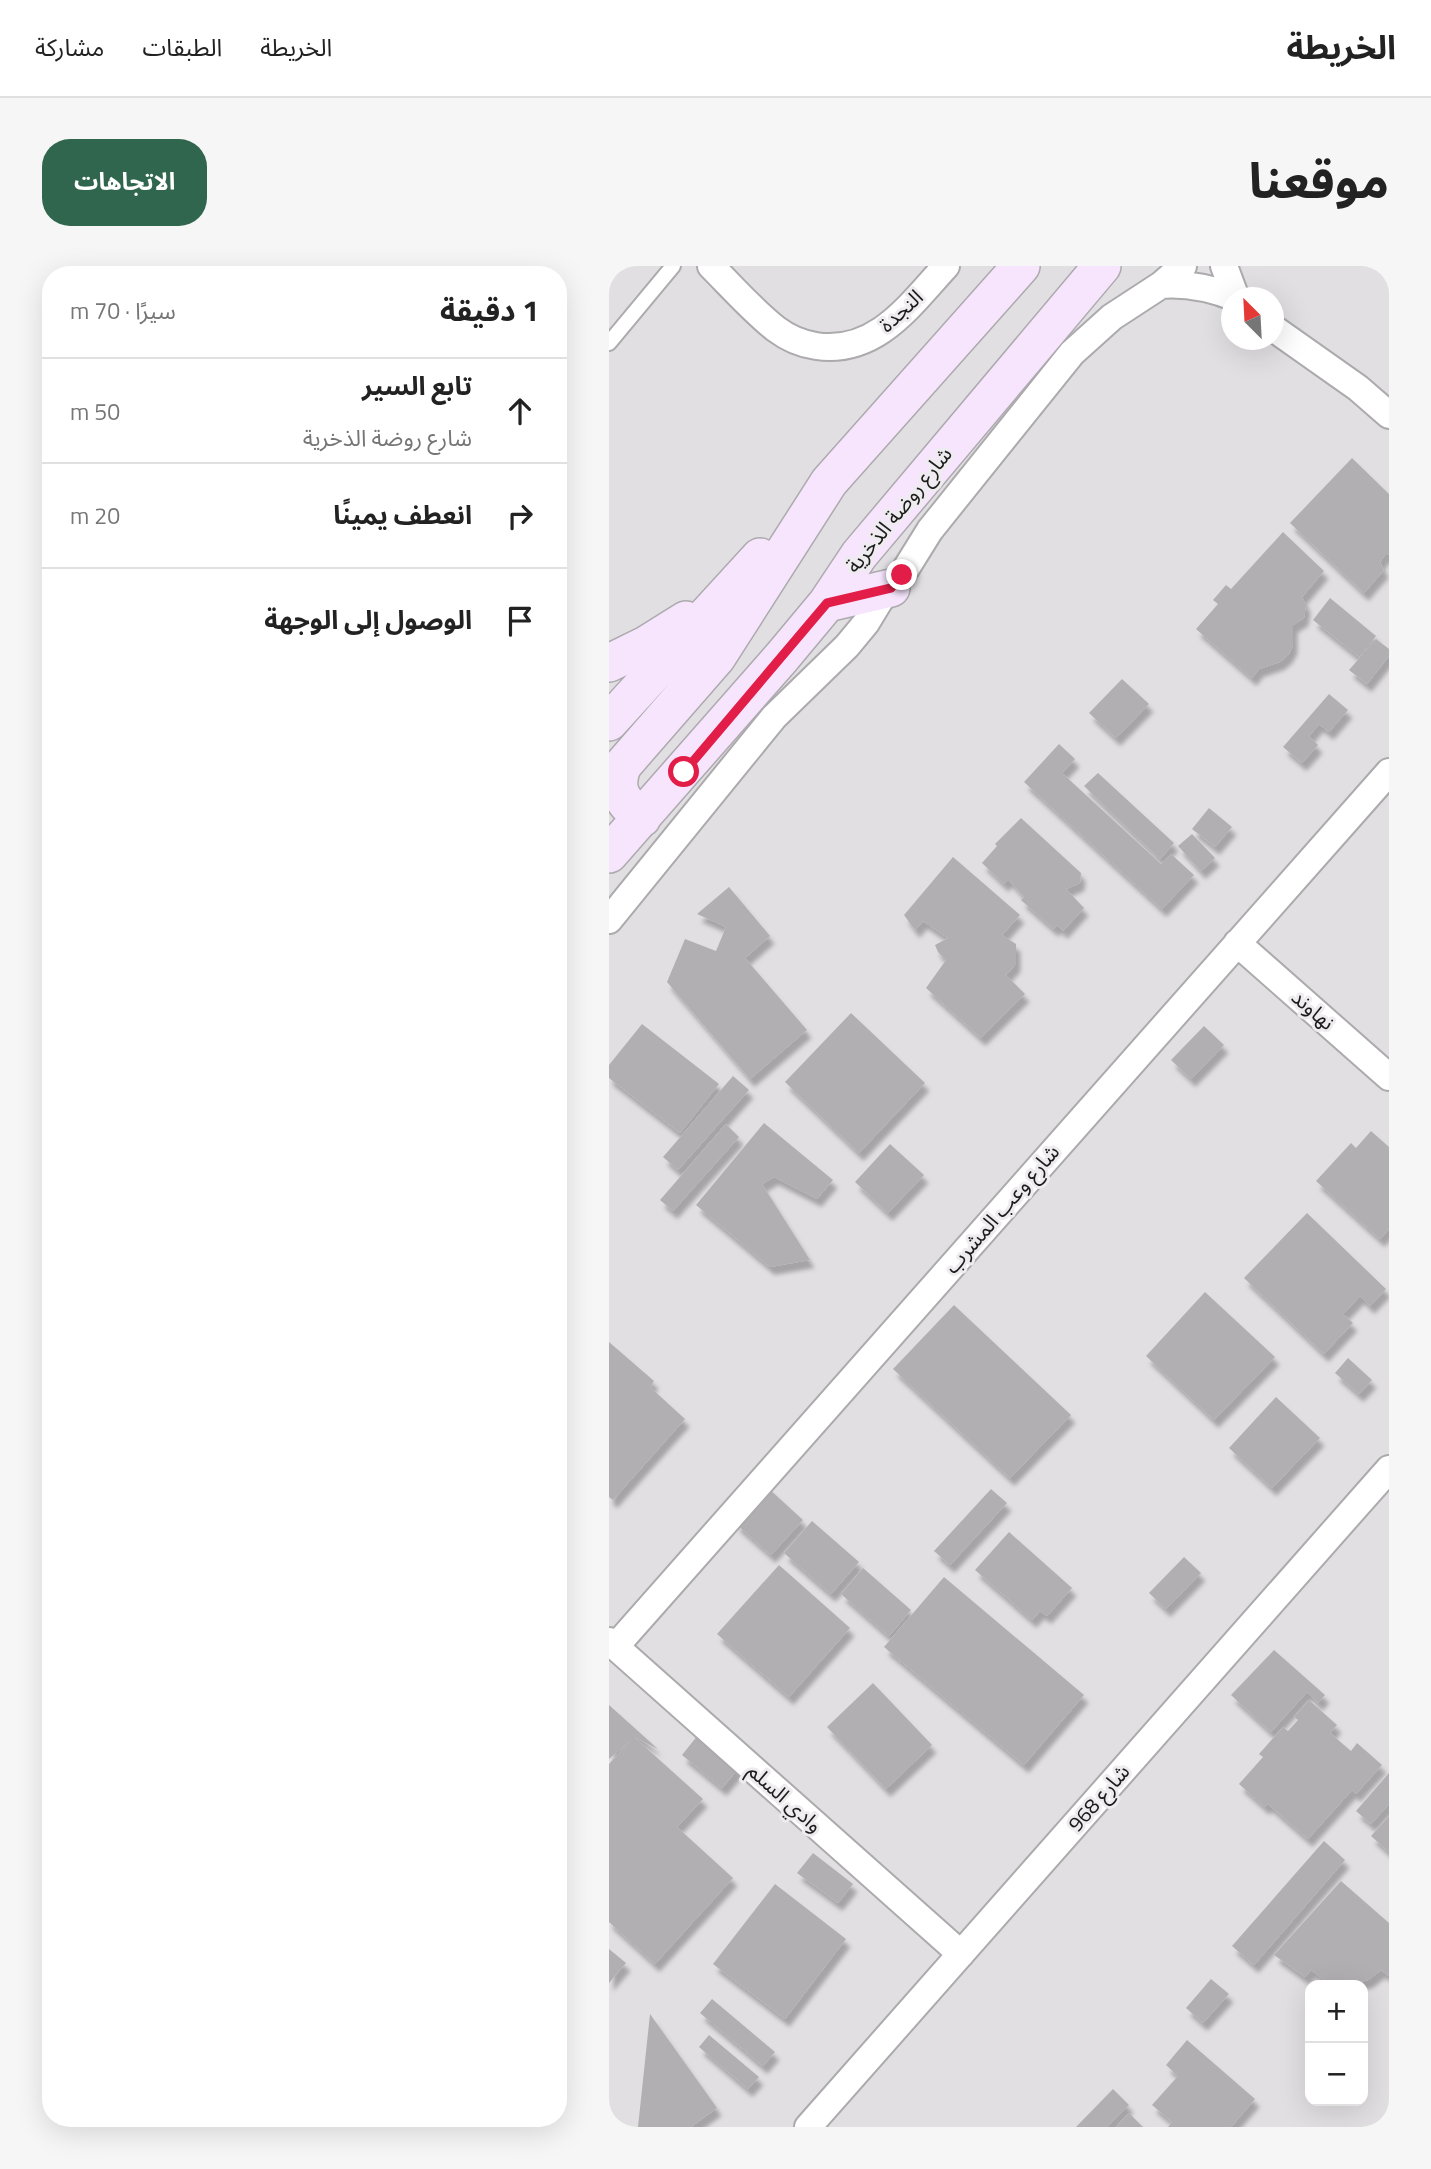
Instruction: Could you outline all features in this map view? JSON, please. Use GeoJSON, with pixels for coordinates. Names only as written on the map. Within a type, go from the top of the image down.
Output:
{"type":"FeatureCollection","features":[{"type":"Feature","properties":{"kind":"street","name":"النجدة"},"geometry":{"type":"LineString","coordinates":[[711,266],[777,330],[792,339],[824,347],[842,347],[876,336],[891,324],[946,266]]}},
{"type":"Feature","properties":{"kind":"street"},"geometry":{"type":"LineString","coordinates":[[609,722],[829,482],[1021,266]]}},
{"type":"Feature","properties":{"kind":"street","name":"شارع روضة الذخرية"},"geometry":{"type":"LineString","coordinates":[[611,851],[827,603],[859,555],[1102,266]]}},
{"type":"Feature","properties":{"kind":"street"},"geometry":{"type":"LineString","coordinates":[[609,920],[752,742],[847,646],[866,623],[930,530],[1072,353],[1112,317],[1161,285],[1183,266]]}},
{"type":"Feature","properties":{"kind":"street"},"geometry":{"type":"LineString","coordinates":[[1224,266],[1232,287]]}},
{"type":"Feature","properties":{"kind":"street"},"geometry":{"type":"LineString","coordinates":[[1161,285],[1200,286],[1221,293]]}},
{"type":"Feature","properties":{"kind":"street"},"geometry":{"type":"LineString","coordinates":[[1284,336],[1358,388],[1389,415]]}},
{"type":"Feature","properties":{"kind":"street"},"geometry":{"type":"LineString","coordinates":[[642,818],[625,805],[620,795],[619,775],[623,765],[717,657],[829,482]]}},
{"type":"Feature","properties":{"kind":"street"},"geometry":{"type":"LineString","coordinates":[[827,603],[891,588]]}},
{"type":"Feature","properties":{"kind":"street"},"geometry":{"type":"LineString","coordinates":[[609,663],[646,645],[725,595]]}},
{"type":"Feature","properties":{"kind":"street","name":"شارع وعب المشرب"},"geometry":{"type":"LineString","coordinates":[[612,1644],[1389,772]]}},
{"type":"Feature","properties":{"kind":"street","name":"نهاوند"},"geometry":{"type":"LineString","coordinates":[[1237,943],[1389,1077]]}},
{"type":"Feature","properties":{"kind":"street","name":"شارع 968"},"geometry":{"type":"LineString","coordinates":[[808,2127],[1389,1469]]}},
{"type":"Feature","properties":{"kind":"street","name":"وادي السلم"},"geometry":{"type":"LineString","coordinates":[[612,1644],[961,1954]]}},
{"type":"Feature","properties":{"kind":"lane"},"geometry":{"type":"LineString","coordinates":[[609,343],[673,266]]}},
{"type":"Feature","properties":{"kind":"building"},"geometry":{"type":"Polygon","coordinates":[[[1352,458],[1389,494],[1389,555],[1385,555],[1380,562],[1384,570],[1364,593],[1290,523],[1352,458]]]}},
{"type":"Feature","properties":{"kind":"building"},"geometry":{"type":"Polygon","coordinates":[[[1283,532],[1324,571],[1302,597],[1306,605],[1304,618],[1293,625],[1293,646],[1288,655],[1280,662],[1259,669],[1252,678],[1196,629],[1218,604],[1213,600],[1226,585],[1231,589],[1283,532]]]}},
{"type":"Feature","properties":{"kind":"building"},"geometry":{"type":"Polygon","coordinates":[[[1330,598],[1376,636],[1359,657],[1313,620],[1330,598]]]}},
{"type":"Feature","properties":{"kind":"building"},"geometry":{"type":"Polygon","coordinates":[[[1376,639],[1389,649],[1389,656],[1367,684],[1349,670],[1376,639]]]}},
{"type":"Feature","properties":{"kind":"building"},"geometry":{"type":"Polygon","coordinates":[[[1122,679],[1149,704],[1116,738],[1089,713],[1122,679]]]}},
{"type":"Feature","properties":{"kind":"building"},"geometry":{"type":"Polygon","coordinates":[[[1329,694],[1348,710],[1329,732],[1319,724],[1309,736],[1318,745],[1302,763],[1283,747],[1329,694]]]}},
{"type":"Feature","properties":{"kind":"building"},"geometry":{"type":"Polygon","coordinates":[[[1059,744],[1075,759],[1062,773],[1161,864],[1171,854],[1194,875],[1162,909],[1024,782],[1059,744]]]}},
{"type":"Feature","properties":{"kind":"building"},"geometry":{"type":"Polygon","coordinates":[[[1098,773],[1174,843],[1160,859],[1084,786],[1098,773]]]}},
{"type":"Feature","properties":{"kind":"building"},"geometry":{"type":"Polygon","coordinates":[[[1209,808],[1232,827],[1215,847],[1192,829],[1209,808]]]}},
{"type":"Feature","properties":{"kind":"building"},"geometry":{"type":"Polygon","coordinates":[[[1021,818],[1081,873],[1080,883],[1066,889],[1084,908],[1063,931],[1057,925],[1054,929],[1021,900],[1024,897],[1008,879],[1004,884],[982,863],[997,846],[995,844],[1021,818]]]}},
{"type":"Feature","properties":{"kind":"building"},"geometry":{"type":"Polygon","coordinates":[[[1192,834],[1215,858],[1201,871],[1178,846],[1192,834]]]}},
{"type":"Feature","properties":{"kind":"building"},"geometry":{"type":"Polygon","coordinates":[[[953,857],[1020,915],[1002,935],[1016,944],[1016,964],[1006,975],[1025,994],[981,1038],[926,988],[946,960],[935,945],[948,938],[923,921],[915,930],[904,915],[953,857]]]}},
{"type":"Feature","properties":{"kind":"building"},"geometry":{"type":"Polygon","coordinates":[[[729,887],[770,936],[745,958],[807,1030],[750,1079],[667,982],[685,939],[716,951],[726,927],[697,914],[729,887]]]}},
{"type":"Feature","properties":{"kind":"building"},"geometry":{"type":"Polygon","coordinates":[[[851,1013],[925,1083],[859,1153],[785,1082],[851,1013]]]}},
{"type":"Feature","properties":{"kind":"building"},"geometry":{"type":"Polygon","coordinates":[[[642,1024],[719,1084],[680,1133],[609,1078],[609,1065],[642,1024]]]}},
{"type":"Feature","properties":{"kind":"building"},"geometry":{"type":"Polygon","coordinates":[[[1204,1026],[1224,1045],[1191,1079],[1171,1060],[1204,1026]]]}},
{"type":"Feature","properties":{"kind":"building"},"geometry":{"type":"Polygon","coordinates":[[[733,1076],[749,1090],[678,1170],[663,1157],[733,1076]]]}},
{"type":"Feature","properties":{"kind":"building"},"geometry":{"type":"Polygon","coordinates":[[[764,1123],[833,1180],[817,1199],[774,1177],[762,1184],[810,1260],[770,1267],[696,1205],[764,1123]]]}},
{"type":"Feature","properties":{"kind":"building"},"geometry":{"type":"Polygon","coordinates":[[[726,1124],[739,1137],[673,1211],[660,1200],[726,1124]]]}},
{"type":"Feature","properties":{"kind":"building"},"geometry":{"type":"Polygon","coordinates":[[[1371,1131],[1389,1147],[1389,1229],[1380,1239],[1316,1181],[1351,1143],[1356,1148],[1371,1131]]]}},
{"type":"Feature","properties":{"kind":"building"},"geometry":{"type":"Polygon","coordinates":[[[890,1144],[924,1175],[888,1213],[855,1182],[890,1144]]]}},
{"type":"Feature","properties":{"kind":"building"},"geometry":{"type":"Polygon","coordinates":[[[1307,1213],[1386,1289],[1370,1306],[1360,1296],[1343,1314],[1353,1323],[1324,1354],[1244,1278],[1307,1213]]]}},
{"type":"Feature","properties":{"kind":"building"},"geometry":{"type":"Polygon","coordinates":[[[1205,1292],[1275,1357],[1214,1420],[1146,1356],[1205,1292]]]}},
{"type":"Feature","properties":{"kind":"building"},"geometry":{"type":"Polygon","coordinates":[[[954,1305],[1071,1415],[1010,1478],[893,1369],[954,1305]]]}},
{"type":"Feature","properties":{"kind":"building"},"geometry":{"type":"Polygon","coordinates":[[[609,1342],[654,1381],[650,1387],[685,1419],[613,1500],[609,1497],[609,1342]]]}},
{"type":"Feature","properties":{"kind":"building"},"geometry":{"type":"Polygon","coordinates":[[[1348,1358],[1372,1380],[1359,1394],[1335,1373],[1348,1358]]]}},
{"type":"Feature","properties":{"kind":"building"},"geometry":{"type":"Polygon","coordinates":[[[1276,1397],[1320,1438],[1272,1488],[1229,1448],[1276,1397]]]}},
{"type":"Feature","properties":{"kind":"building"},"geometry":{"type":"Polygon","coordinates":[[[767,1487],[803,1520],[771,1555],[735,1523],[767,1487]]]}},
{"type":"Feature","properties":{"kind":"building"},"geometry":{"type":"Polygon","coordinates":[[[991,1489],[1007,1503],[950,1565],[934,1551],[991,1489]]]}},
{"type":"Feature","properties":{"kind":"building"},"geometry":{"type":"Polygon","coordinates":[[[812,1521],[859,1562],[831,1594],[784,1553],[812,1521]]]}},
{"type":"Feature","properties":{"kind":"building"},"geometry":{"type":"Polygon","coordinates":[[[1009,1532],[1072,1588],[1047,1616],[1040,1611],[1032,1620],[975,1570],[1009,1532]]]}},
{"type":"Feature","properties":{"kind":"building"},"geometry":{"type":"Polygon","coordinates":[[[1184,1557],[1201,1573],[1166,1609],[1149,1593],[1184,1557]]]}},
{"type":"Feature","properties":{"kind":"building"},"geometry":{"type":"Polygon","coordinates":[[[779,1565],[850,1628],[789,1697],[717,1634],[779,1565]]]}},
{"type":"Feature","properties":{"kind":"building"},"geometry":{"type":"Polygon","coordinates":[[[863,1568],[911,1610],[889,1636],[841,1594],[863,1568]]]}},
{"type":"Feature","properties":{"kind":"building"},"geometry":{"type":"Polygon","coordinates":[[[944,1577],[1084,1695],[1024,1765],[884,1647],[944,1577]]]}},
{"type":"Feature","properties":{"kind":"building"},"geometry":{"type":"Polygon","coordinates":[[[1274,1650],[1325,1695],[1318,1703],[1307,1692],[1271,1732],[1231,1695],[1274,1650]]]}},
{"type":"Feature","properties":{"kind":"building"},"geometry":{"type":"Polygon","coordinates":[[[873,1683],[932,1745],[886,1789],[827,1727],[873,1683]]]}},
{"type":"Feature","properties":{"kind":"building"},"geometry":{"type":"Polygon","coordinates":[[[1309,1700],[1337,1725],[1330,1733],[1351,1751],[1357,1743],[1382,1765],[1356,1794],[1352,1790],[1308,1839],[1268,1804],[1265,1807],[1239,1784],[1263,1757],[1259,1754],[1283,1727],[1288,1731],[1298,1720],[1294,1717],[1309,1700]]]}},
{"type":"Feature","properties":{"kind":"building"},"geometry":{"type":"Polygon","coordinates":[[[609,1705],[658,1749],[634,1737],[703,1799],[677,1827],[733,1878],[655,1964],[609,1922],[609,1764],[632,1739],[609,1759],[609,1705]]]}},
{"type":"Feature","properties":{"kind":"building"},"geometry":{"type":"Polygon","coordinates":[[[698,1735],[739,1768],[722,1788],[682,1755],[698,1735]]]}},
{"type":"Feature","properties":{"kind":"building"},"geometry":{"type":"Polygon","coordinates":[[[1389,1773],[1389,1804],[1371,1824],[1356,1811],[1389,1773]]]}},
{"type":"Feature","properties":{"kind":"building"},"geometry":{"type":"Polygon","coordinates":[[[1389,1816],[1389,1852],[1371,1836],[1389,1816]]]}},
{"type":"Feature","properties":{"kind":"building"},"geometry":{"type":"Polygon","coordinates":[[[1324,1841],[1345,1860],[1254,1965],[1232,1946],[1324,1841]]]}},
{"type":"Feature","properties":{"kind":"building"},"geometry":{"type":"Polygon","coordinates":[[[813,1853],[853,1884],[838,1903],[797,1873],[813,1853]]]}},
{"type":"Feature","properties":{"kind":"building"},"geometry":{"type":"Polygon","coordinates":[[[1341,1881],[1389,1923],[1389,1976],[1381,1970],[1368,1980],[1325,1980],[1311,1970],[1305,1977],[1274,1955],[1341,1881]]]}},
{"type":"Feature","properties":{"kind":"building"},"geometry":{"type":"Polygon","coordinates":[[[775,1884],[846,1939],[785,2019],[713,1964],[775,1884]]]}},
{"type":"Feature","properties":{"kind":"building"},"geometry":{"type":"Polygon","coordinates":[[[609,1949],[626,1963],[609,1983],[609,1949]]]}},
{"type":"Feature","properties":{"kind":"building"},"geometry":{"type":"Polygon","coordinates":[[[1211,1979],[1229,1994],[1203,2023],[1186,2008],[1211,1979]]]}},
{"type":"Feature","properties":{"kind":"building"},"geometry":{"type":"Polygon","coordinates":[[[712,1999],[775,2052],[763,2066],[700,2013],[712,1999]]]}},
{"type":"Feature","properties":{"kind":"building"},"geometry":{"type":"Polygon","coordinates":[[[650,2014],[717,2108],[691,2127],[638,2127],[650,2014]]]}},
{"type":"Feature","properties":{"kind":"building"},"geometry":{"type":"Polygon","coordinates":[[[709,2035],[759,2077],[748,2089],[699,2047],[709,2035]]]}},
{"type":"Feature","properties":{"kind":"building"},"geometry":{"type":"Polygon","coordinates":[[[1187,2040],[1255,2099],[1231,2127],[1168,2127],[1172,2122],[1152,2105],[1178,2076],[1166,2065],[1187,2040]]]}},
{"type":"Feature","properties":{"kind":"building"},"geometry":{"type":"Polygon","coordinates":[[[1113,2089],[1129,2105],[1107,2127],[1076,2127],[1113,2089]]]}},
{"type":"Feature","properties":{"kind":"building"},"geometry":{"type":"Polygon","coordinates":[[[1129,2113],[1143,2127],[1116,2127],[1129,2113]]]}},
{"type":"Feature","properties":{"kind":"route"},"geometry":{"type":"LineString","coordinates":[[684,772],[827,603],[891,588],[902,575]]}}]}
